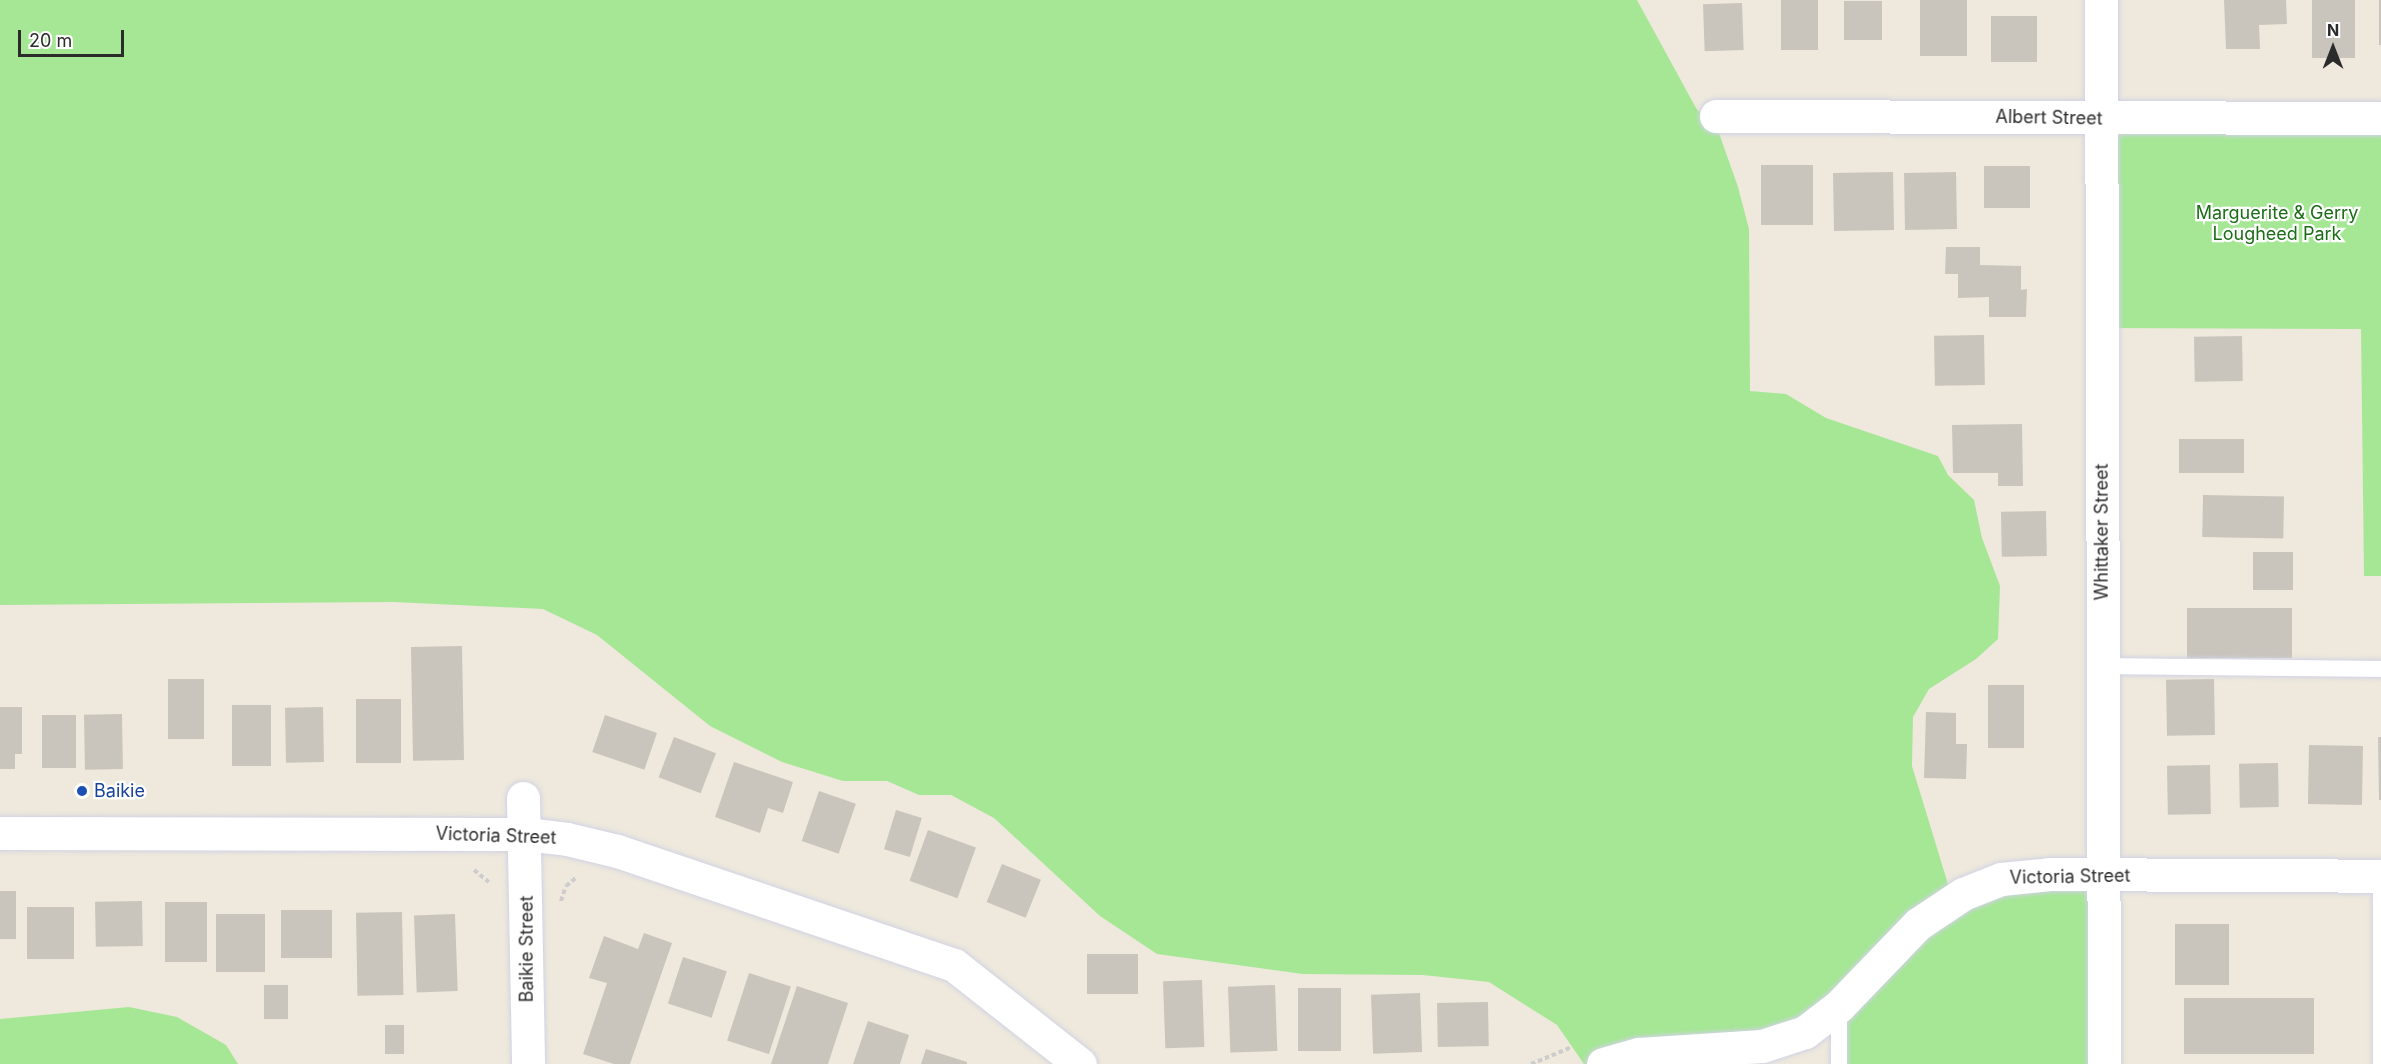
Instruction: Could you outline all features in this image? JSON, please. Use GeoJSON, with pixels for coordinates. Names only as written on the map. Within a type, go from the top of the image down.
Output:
{"type":"FeatureCollection","features":[{"type":"Feature","properties":{"kind":"street","name":"Whittaker Street"},"geometry":{"type":"LineString","coordinates":[[2101,0],[2104,1064]]}},
{"type":"Feature","properties":{"kind":"street","name":"Albert Street"},"geometry":{"type":"LineString","coordinates":[[1716,116],[2381,118]]}},
{"type":"Feature","properties":{"kind":"street","name":"Baikie Street"},"geometry":{"type":"LineString","coordinates":[[523,798],[526,834],[528,1064]]}},
{"type":"Feature","properties":{"kind":"street","name":"Victoria Street"},"geometry":{"type":"LineString","coordinates":[[0,833],[526,834],[567,838],[617,851],[954,965],[1070,1061]]}},
{"type":"Feature","properties":{"kind":"street","name":"Victoria Street"},"geometry":{"type":"LineString","coordinates":[[1592,1054],[1639,1054],[1762,1046],[1805,1032],[1839,1006],[1918,924],[1963,894],[2001,879],[2050,874],[2381,876]]}},
{"type":"Feature","properties":{"kind":"lane"},"geometry":{"type":"LineString","coordinates":[[2102,666],[2381,669]]}},
{"type":"Feature","properties":{"kind":"lane"},"geometry":{"type":"LineString","coordinates":[[2381,876],[2381,1064]]}},
{"type":"Feature","properties":{"kind":"lane"},"geometry":{"type":"LineString","coordinates":[[1839,1006],[1839,1064]]}},
{"type":"Feature","properties":{"kind":"path"},"geometry":{"type":"LineString","coordinates":[[1532,1064],[1592,1054]]}},
{"type":"Feature","properties":{"kind":"green space"},"geometry":{"type":"Polygon","coordinates":[[[0,0],[1637,0],[1696,108],[1719,133],[1738,187],[1749,229],[1750,391],[1786,394],[1826,418],[1938,456],[1948,475],[1974,500],[1982,538],[2000,586],[1998,639],[1976,659],[1929,689],[1913,717],[1912,766],[1951,894],[2098,872],[2100,1064],[1836,1064],[1836,1004],[1802,1030],[1584,1064],[1557,1025],[1489,982],[1423,975],[1303,974],[1157,954],[1100,916],[994,818],[951,795],[919,795],[887,781],[843,781],[782,762],[710,726],[597,635],[543,609],[394,602],[0,605],[0,0]]]}},
{"type":"Feature","properties":{"kind":"green space","name":"Marguerite & Gerry Lougheed Park"},"geometry":{"type":"Polygon","coordinates":[[[2103,120],[2381,121],[2381,576],[2364,576],[2361,329],[2104,328],[2103,120]]]}},
{"type":"Feature","properties":{"kind":"green space"},"geometry":{"type":"Polygon","coordinates":[[[129,1007],[177,1017],[226,1045],[238,1064],[0,1064],[0,1019],[129,1007]]]}},
{"type":"Feature","properties":{"kind":"building"},"geometry":{"type":"Polygon","coordinates":[[[1781,0],[1818,0],[1818,50],[1781,50],[1781,0]]]}},
{"type":"Feature","properties":{"kind":"building"},"geometry":{"type":"Polygon","coordinates":[[[1920,0],[1967,0],[1967,56],[1920,56],[1920,0]]]}},
{"type":"Feature","properties":{"kind":"building"},"geometry":{"type":"Polygon","coordinates":[[[2224,0],[2286,0],[2287,24],[2259,25],[2260,49],[2226,49],[2224,0]]]}},
{"type":"Feature","properties":{"kind":"building"},"geometry":{"type":"Polygon","coordinates":[[[2312,0],[2355,0],[2355,58],[2312,58],[2312,0]]]}},
{"type":"Feature","properties":{"kind":"building"},"geometry":{"type":"Polygon","coordinates":[[[2379,0],[2381,0],[2381,45],[2379,45],[2379,0]]]}},
{"type":"Feature","properties":{"kind":"building"},"geometry":{"type":"Polygon","coordinates":[[[1844,1],[1882,1],[1882,40],[1844,40],[1844,1]]]}},
{"type":"Feature","properties":{"kind":"building"},"geometry":{"type":"Polygon","coordinates":[[[1742,3],[1744,50],[1705,51],[1703,4],[1742,3]]]}},
{"type":"Feature","properties":{"kind":"building"},"geometry":{"type":"Polygon","coordinates":[[[1991,16],[2037,16],[2037,62],[1991,62],[1991,16]]]}},
{"type":"Feature","properties":{"kind":"building"},"geometry":{"type":"Polygon","coordinates":[[[1761,165],[1813,165],[1813,225],[1761,225],[1761,165]]]}},
{"type":"Feature","properties":{"kind":"building"},"geometry":{"type":"Polygon","coordinates":[[[1984,166],[2030,166],[2030,208],[1984,208],[1984,166]]]}},
{"type":"Feature","properties":{"kind":"building"},"geometry":{"type":"Polygon","coordinates":[[[1893,172],[1894,230],[1834,231],[1833,173],[1893,172]]]}},
{"type":"Feature","properties":{"kind":"building"},"geometry":{"type":"Polygon","coordinates":[[[1956,172],[1957,229],[1905,230],[1904,173],[1956,172]]]}},
{"type":"Feature","properties":{"kind":"building"},"geometry":{"type":"Polygon","coordinates":[[[1946,247],[1980,247],[1980,265],[2021,266],[2021,290],[2027,289],[2026,317],[1989,317],[1989,297],[1958,298],[1958,274],[1945,274],[1946,247]]]}},
{"type":"Feature","properties":{"kind":"building"},"geometry":{"type":"Polygon","coordinates":[[[1984,335],[1985,385],[1935,386],[1934,336],[1984,335]]]}},
{"type":"Feature","properties":{"kind":"building"},"geometry":{"type":"Polygon","coordinates":[[[2242,336],[2243,381],[2195,382],[2194,337],[2242,336]]]}},
{"type":"Feature","properties":{"kind":"building"},"geometry":{"type":"Polygon","coordinates":[[[2022,424],[2023,486],[1998,486],[1998,473],[1953,473],[1952,425],[2022,424]]]}},
{"type":"Feature","properties":{"kind":"building"},"geometry":{"type":"Polygon","coordinates":[[[2179,439],[2244,439],[2244,473],[2179,473],[2179,439]]]}},
{"type":"Feature","properties":{"kind":"building"},"geometry":{"type":"Polygon","coordinates":[[[2203,495],[2284,496],[2283,538],[2202,537],[2203,495]]]}},
{"type":"Feature","properties":{"kind":"building"},"geometry":{"type":"Polygon","coordinates":[[[2046,511],[2047,556],[2002,557],[2001,512],[2046,511]]]}},
{"type":"Feature","properties":{"kind":"building"},"geometry":{"type":"Polygon","coordinates":[[[2253,552],[2293,552],[2293,590],[2253,590],[2253,552]]]}},
{"type":"Feature","properties":{"kind":"building"},"geometry":{"type":"Polygon","coordinates":[[[2187,608],[2292,608],[2292,658],[2187,658],[2187,608]]]}},
{"type":"Feature","properties":{"kind":"building"},"geometry":{"type":"Polygon","coordinates":[[[462,646],[464,760],[413,761],[411,647],[462,646]]]}},
{"type":"Feature","properties":{"kind":"building"},"geometry":{"type":"Polygon","coordinates":[[[168,679],[204,679],[204,739],[168,739],[168,679]]]}},
{"type":"Feature","properties":{"kind":"building"},"geometry":{"type":"Polygon","coordinates":[[[2214,679],[2215,735],[2167,736],[2166,680],[2214,679]]]}},
{"type":"Feature","properties":{"kind":"building"},"geometry":{"type":"Polygon","coordinates":[[[1988,685],[2024,685],[2024,748],[1988,748],[1988,685]]]}},
{"type":"Feature","properties":{"kind":"building"},"geometry":{"type":"Polygon","coordinates":[[[356,699],[401,699],[401,763],[356,763],[356,699]]]}},
{"type":"Feature","properties":{"kind":"building"},"geometry":{"type":"Polygon","coordinates":[[[232,705],[271,705],[271,766],[232,766],[232,705]]]}},
{"type":"Feature","properties":{"kind":"building"},"geometry":{"type":"Polygon","coordinates":[[[0,707],[22,707],[22,754],[15,754],[15,769],[0,769],[0,707]]]}},
{"type":"Feature","properties":{"kind":"building"},"geometry":{"type":"Polygon","coordinates":[[[323,707],[324,762],[286,763],[285,708],[323,707]]]}},
{"type":"Feature","properties":{"kind":"building"},"geometry":{"type":"Polygon","coordinates":[[[1926,712],[1956,713],[1956,744],[1967,744],[1966,779],[1924,778],[1926,712]]]}},
{"type":"Feature","properties":{"kind":"building"},"geometry":{"type":"Polygon","coordinates":[[[122,714],[123,769],[85,770],[84,715],[122,714]]]}},
{"type":"Feature","properties":{"kind":"building"},"geometry":{"type":"Polygon","coordinates":[[[42,715],[76,715],[76,768],[42,768],[42,715]]]}},
{"type":"Feature","properties":{"kind":"building"},"geometry":{"type":"Polygon","coordinates":[[[605,715],[657,733],[644,770],[592,752],[605,715]]]}},
{"type":"Feature","properties":{"kind":"building"},"geometry":{"type":"Polygon","coordinates":[[[674,737],[716,753],[701,793],[659,777],[674,737]]]}},
{"type":"Feature","properties":{"kind":"building"},"geometry":{"type":"Polygon","coordinates":[[[2378,737],[2381,737],[2381,800],[2379,800],[2378,737]]]}},
{"type":"Feature","properties":{"kind":"building"},"geometry":{"type":"Polygon","coordinates":[[[2309,745],[2363,746],[2362,805],[2308,804],[2309,745]]]}},
{"type":"Feature","properties":{"kind":"building"},"geometry":{"type":"Polygon","coordinates":[[[734,762],[793,782],[783,813],[768,808],[760,833],[715,817],[734,762]]]}},
{"type":"Feature","properties":{"kind":"building"},"geometry":{"type":"Polygon","coordinates":[[[2278,763],[2279,807],[2240,808],[2239,764],[2278,763]]]}},
{"type":"Feature","properties":{"kind":"building"},"geometry":{"type":"Polygon","coordinates":[[[2210,765],[2211,814],[2168,815],[2167,766],[2210,765]]]}},
{"type":"Feature","properties":{"kind":"building"},"geometry":{"type":"Polygon","coordinates":[[[819,791],[856,804],[839,854],[802,841],[819,791]]]}},
{"type":"Feature","properties":{"kind":"building"},"geometry":{"type":"Polygon","coordinates":[[[896,810],[922,818],[910,857],[884,849],[896,810]]]}},
{"type":"Feature","properties":{"kind":"building"},"geometry":{"type":"Polygon","coordinates":[[[928,830],[976,847],[957,898],[910,881],[928,830]]]}},
{"type":"Feature","properties":{"kind":"building"},"geometry":{"type":"Polygon","coordinates":[[[1002,864],[1041,880],[1026,918],[987,902],[1002,864]]]}},
{"type":"Feature","properties":{"kind":"building"},"geometry":{"type":"Polygon","coordinates":[[[0,891],[16,891],[16,939],[0,939],[0,891]]]}},
{"type":"Feature","properties":{"kind":"building"},"geometry":{"type":"Polygon","coordinates":[[[142,901],[143,946],[96,947],[95,902],[142,901]]]}},
{"type":"Feature","properties":{"kind":"building"},"geometry":{"type":"Polygon","coordinates":[[[165,902],[207,902],[207,962],[165,962],[165,902]]]}},
{"type":"Feature","properties":{"kind":"building"},"geometry":{"type":"Polygon","coordinates":[[[27,907],[74,907],[74,959],[27,959],[27,907]]]}},
{"type":"Feature","properties":{"kind":"building"},"geometry":{"type":"Polygon","coordinates":[[[281,910],[332,910],[332,958],[281,958],[281,910]]]}},
{"type":"Feature","properties":{"kind":"building"},"geometry":{"type":"Polygon","coordinates":[[[402,912],[403,995],[357,996],[356,913],[402,912]]]}},
{"type":"Feature","properties":{"kind":"building"},"geometry":{"type":"Polygon","coordinates":[[[216,914],[265,914],[265,972],[216,972],[216,914]]]}},
{"type":"Feature","properties":{"kind":"building"},"geometry":{"type":"Polygon","coordinates":[[[455,914],[458,991],[417,992],[414,915],[455,914]]]}},
{"type":"Feature","properties":{"kind":"building"},"geometry":{"type":"Polygon","coordinates":[[[2175,924],[2229,924],[2229,985],[2175,985],[2175,924]]]}},
{"type":"Feature","properties":{"kind":"building"},"geometry":{"type":"Polygon","coordinates":[[[644,933],[672,943],[630,1064],[614,1064],[583,1054],[607,983],[589,978],[604,936],[638,949],[644,933]]]}},
{"type":"Feature","properties":{"kind":"building"},"geometry":{"type":"Polygon","coordinates":[[[1087,954],[1138,954],[1138,994],[1087,994],[1087,954]]]}},
{"type":"Feature","properties":{"kind":"building"},"geometry":{"type":"Polygon","coordinates":[[[683,957],[727,971],[712,1018],[668,1004],[683,957]]]}},
{"type":"Feature","properties":{"kind":"building"},"geometry":{"type":"Polygon","coordinates":[[[749,973],[791,987],[769,1054],[727,1041],[749,973]]]}},
{"type":"Feature","properties":{"kind":"building"},"geometry":{"type":"Polygon","coordinates":[[[1202,980],[1204,1047],[1165,1048],[1163,981],[1202,980]]]}},
{"type":"Feature","properties":{"kind":"building"},"geometry":{"type":"Polygon","coordinates":[[[264,985],[288,985],[288,1019],[264,1019],[264,985]]]}},
{"type":"Feature","properties":{"kind":"building"},"geometry":{"type":"Polygon","coordinates":[[[1275,985],[1277,1051],[1230,1053],[1228,987],[1275,985]]]}},
{"type":"Feature","properties":{"kind":"building"},"geometry":{"type":"Polygon","coordinates":[[[797,986],[848,1003],[828,1064],[771,1064],[797,986]]]}},
{"type":"Feature","properties":{"kind":"building"},"geometry":{"type":"Polygon","coordinates":[[[1298,988],[1341,988],[1341,1051],[1298,1051],[1298,988]]]}},
{"type":"Feature","properties":{"kind":"building"},"geometry":{"type":"Polygon","coordinates":[[[1420,993],[1422,1052],[1373,1054],[1371,995],[1420,993]]]}},
{"type":"Feature","properties":{"kind":"building"},"geometry":{"type":"Polygon","coordinates":[[[2184,998],[2314,998],[2314,1054],[2184,1054],[2184,998]]]}},
{"type":"Feature","properties":{"kind":"building"},"geometry":{"type":"Polygon","coordinates":[[[1488,1002],[1489,1046],[1438,1047],[1437,1003],[1488,1002]]]}},
{"type":"Feature","properties":{"kind":"building"},"geometry":{"type":"Polygon","coordinates":[[[868,1021],[909,1035],[900,1064],[853,1064],[868,1021]]]}},
{"type":"Feature","properties":{"kind":"building"},"geometry":{"type":"Polygon","coordinates":[[[385,1025],[404,1025],[404,1054],[385,1054],[385,1025]]]}},
{"type":"Feature","properties":{"kind":"building"},"geometry":{"type":"Polygon","coordinates":[[[926,1049],[967,1062],[967,1064],[921,1064],[926,1049]]]}},
{"type":"Feature","properties":{"kind":"place","name":"Baikie"},"geometry":{"type":"Point","coordinates":[82,791]}}]}
